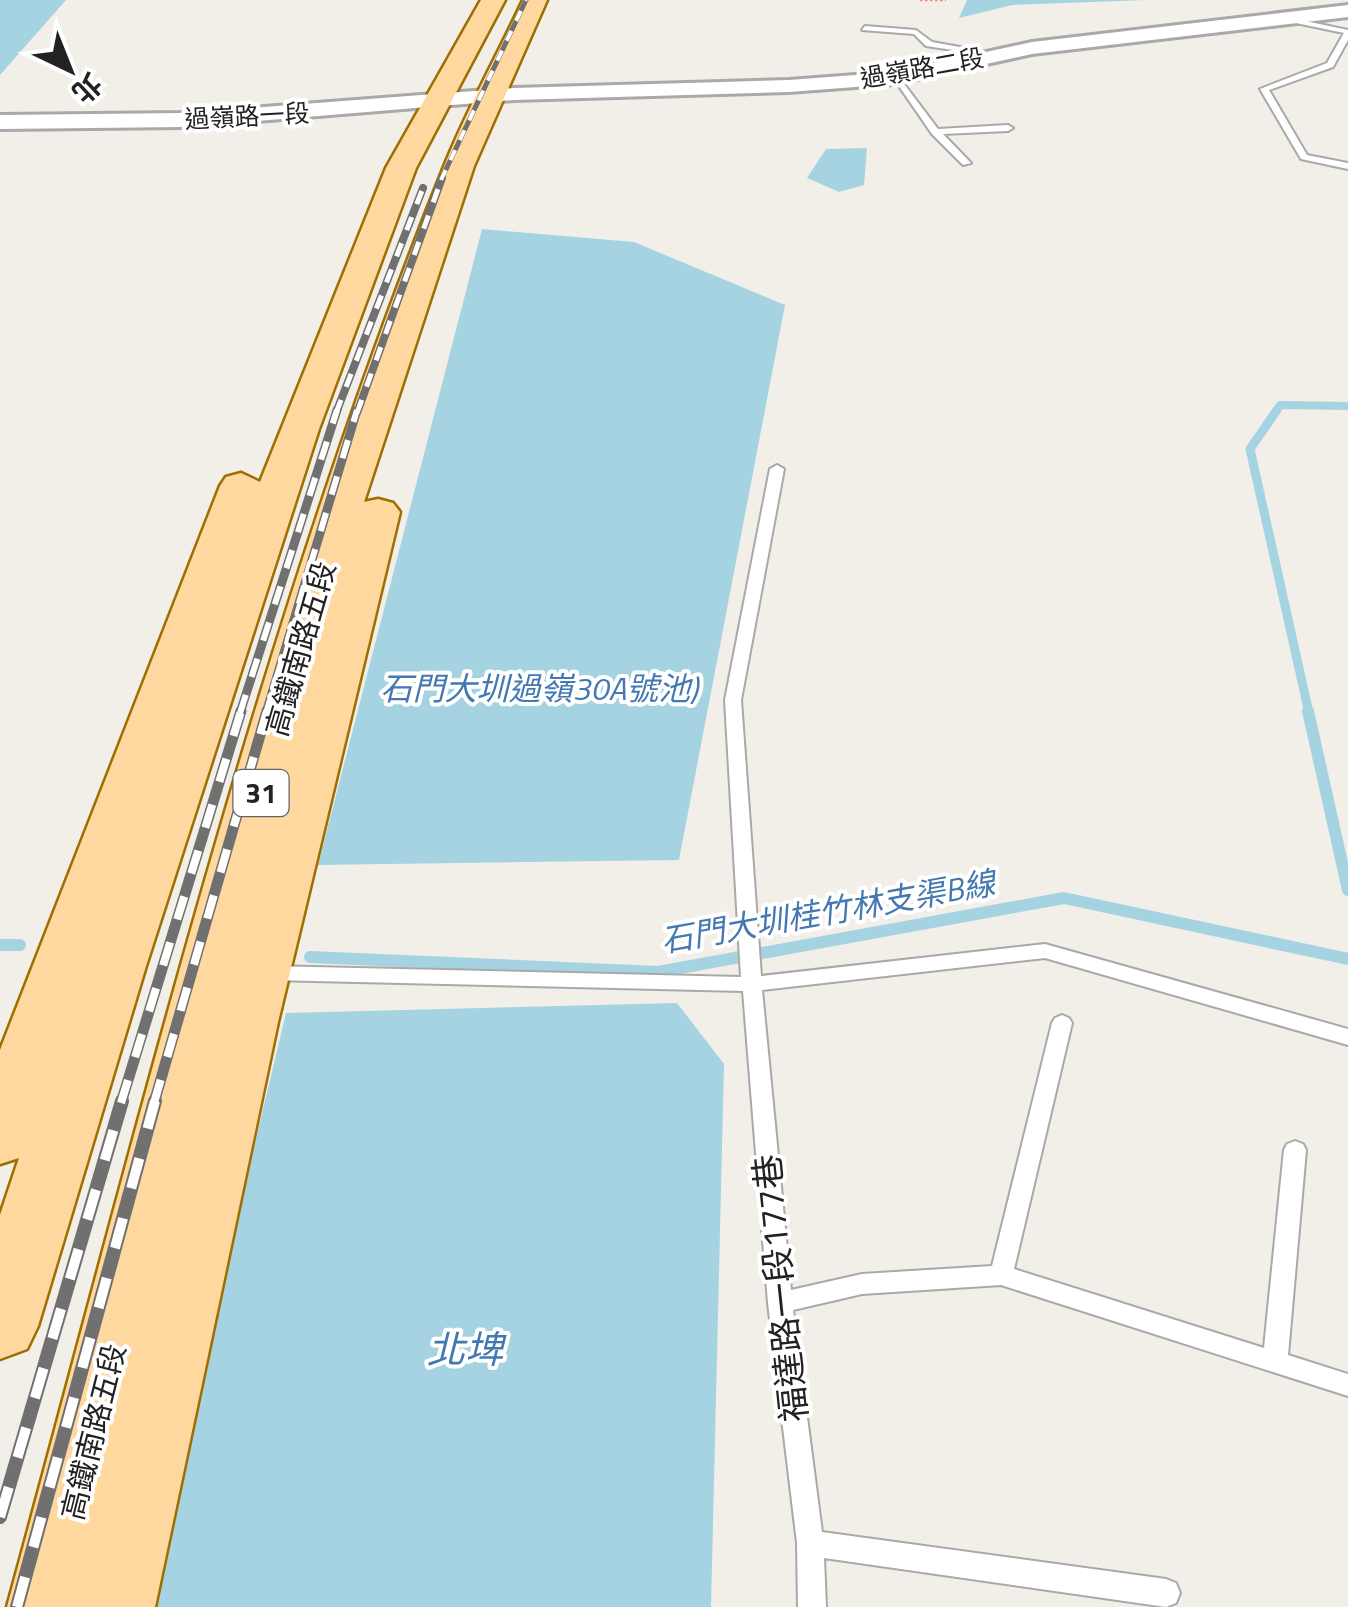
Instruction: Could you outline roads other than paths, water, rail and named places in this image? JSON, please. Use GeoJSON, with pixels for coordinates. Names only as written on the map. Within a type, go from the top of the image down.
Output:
{"type":"FeatureCollection","features":[{"type":"Feature","properties":{"kind":"main road","name":"高鐵南路五段"},"geometry":{"type":"LineString","coordinates":[[0,1137],[228,519],[285,379],[469,0]]}},
{"type":"Feature","properties":{"kind":"main road","name":"高鐵南路五段"},"geometry":{"type":"LineString","coordinates":[[0,1326],[115,966],[298,428],[401,168],[422,103],[531,1]]}},
{"type":"Feature","properties":{"kind":"main road","name":"高鐵南路五段"},"geometry":{"type":"LineString","coordinates":[[112,1607],[258,973],[324,718],[451,253],[531,1]]}},
{"type":"Feature","properties":{"kind":"main road","name":"高鐵南路五段"},"geometry":{"type":"LineString","coordinates":[[50,1607],[214,964],[348,483],[459,166],[504,95]]}},
{"type":"Feature","properties":{"kind":"main road"},"geometry":{"type":"LineString","coordinates":[[228,519],[298,428]]}},
{"type":"Feature","properties":{"kind":"main road"},"geometry":{"type":"LineString","coordinates":[[312,612],[324,718]]}},
{"type":"Feature","properties":{"kind":"street","name":"過嶺路二段"},"geometry":{"type":"LineString","coordinates":[[504,95],[789,86],[895,78],[1000,54],[1348,11]]}},
{"type":"Feature","properties":{"kind":"street","name":"過嶺路一段"},"geometry":{"type":"LineString","coordinates":[[0,122],[184,120],[504,95]]}},
{"type":"Feature","properties":{"kind":"lane"},"geometry":{"type":"LineString","coordinates":[[1294,20],[1348,32],[1330,65],[1264,89],[1304,157],[1348,166]]}},
{"type":"Feature","properties":{"kind":"lane"},"geometry":{"type":"LineString","coordinates":[[865,28],[916,32],[929,44],[1000,54]]}},
{"type":"Feature","properties":{"kind":"lane"},"geometry":{"type":"LineString","coordinates":[[895,78],[935,132],[966,163]]}},
{"type":"Feature","properties":{"kind":"lane"},"geometry":{"type":"LineString","coordinates":[[935,132],[1008,128]]}},
{"type":"Feature","properties":{"kind":"lane","name":"福達路一段177巷"},"geometry":{"type":"LineString","coordinates":[[777,469],[733,700],[751,976],[780,1303],[810,1543],[812,1607]]}},
{"type":"Feature","properties":{"kind":"lane"},"geometry":{"type":"LineString","coordinates":[[258,973],[751,976],[1045,952],[1348,1037]]}},
{"type":"Feature","properties":{"kind":"lane"},"geometry":{"type":"LineString","coordinates":[[1001,1275],[1062,1023]]}},
{"type":"Feature","properties":{"kind":"lane"},"geometry":{"type":"LineString","coordinates":[[1276,1362],[1294,1150]]}},
{"type":"Feature","properties":{"kind":"lane"},"geometry":{"type":"LineString","coordinates":[[780,1303],[862,1284],[1001,1275],[1348,1384]]}},
{"type":"Feature","properties":{"kind":"lane"},"geometry":{"type":"LineString","coordinates":[[810,1543],[1166,1593]]}},
{"type":"Feature","properties":{"kind":"water"},"geometry":{"type":"Polygon","coordinates":[[[0,0],[66,0],[0,75],[0,0]]]}},
{"type":"Feature","properties":{"kind":"water"},"geometry":{"type":"Polygon","coordinates":[[[967,0],[1146,0],[1012,5],[959,18],[967,0]]]}},
{"type":"Feature","properties":{"kind":"water"},"geometry":{"type":"Polygon","coordinates":[[[867,148],[864,185],[839,192],[807,178],[826,149],[867,148]]]}},
{"type":"Feature","properties":{"kind":"water","name":"石門大圳過嶺30A號池)"},"geometry":{"type":"Polygon","coordinates":[[[482,229],[634,242],[785,305],[679,860],[318,865],[482,229]]]}},
{"type":"Feature","properties":{"kind":"water","name":"北埤"},"geometry":{"type":"Polygon","coordinates":[[[677,1003],[724,1064],[711,1607],[144,1607],[286,1013],[677,1003]]]}},
{"type":"Feature","properties":{"kind":"waterway","name":"石門大圳桂竹林支渠B線"},"geometry":{"type":"LineString","coordinates":[[1276,412],[1280,405],[1348,406]]}},
{"type":"Feature","properties":{"kind":"waterway","name":"石門大圳桂竹林支渠B線"},"geometry":{"type":"LineString","coordinates":[[1276,412],[1250,449],[1309,713]]}},
{"type":"Feature","properties":{"kind":"waterway","name":"石門大圳桂竹林支渠B線"},"geometry":{"type":"LineString","coordinates":[[1308,711],[1348,890]]}},
{"type":"Feature","properties":{"kind":"waterway","name":"石門大圳桂竹林支渠B線"},"geometry":{"type":"LineString","coordinates":[[310,957],[658,972],[1064,898],[1348,959]]}},
{"type":"Feature","properties":{"kind":"waterway","name":"石門大圳桂竹林支渠B線"},"geometry":{"type":"LineString","coordinates":[[0,945],[20,945]]}},
{"type":"Feature","properties":{"kind":"railway"},"geometry":{"type":"LineString","coordinates":[[441,180],[526,0]]}},
{"type":"Feature","properties":{"kind":"railway"},"geometry":{"type":"LineString","coordinates":[[357,413],[442,178]]}},
{"type":"Feature","properties":{"kind":"railway"},"geometry":{"type":"LineString","coordinates":[[336,412],[423,188]]}},
{"type":"Feature","properties":{"kind":"railway"},"geometry":{"type":"LineString","coordinates":[[266,713],[357,410]]}},
{"type":"Feature","properties":{"kind":"railway"},"geometry":{"type":"LineString","coordinates":[[240,713],[336,412]]}},
{"type":"Feature","properties":{"kind":"railway"},"geometry":{"type":"LineString","coordinates":[[121,1103],[241,711]]}},
{"type":"Feature","properties":{"kind":"railway"},"geometry":{"type":"LineString","coordinates":[[154,1103],[267,711]]}},
{"type":"Feature","properties":{"kind":"railway"},"geometry":{"type":"LineString","coordinates":[[0,1517],[122,1101]]}},
{"type":"Feature","properties":{"kind":"railway"},"geometry":{"type":"LineString","coordinates":[[17,1607],[155,1101]]}}]}
